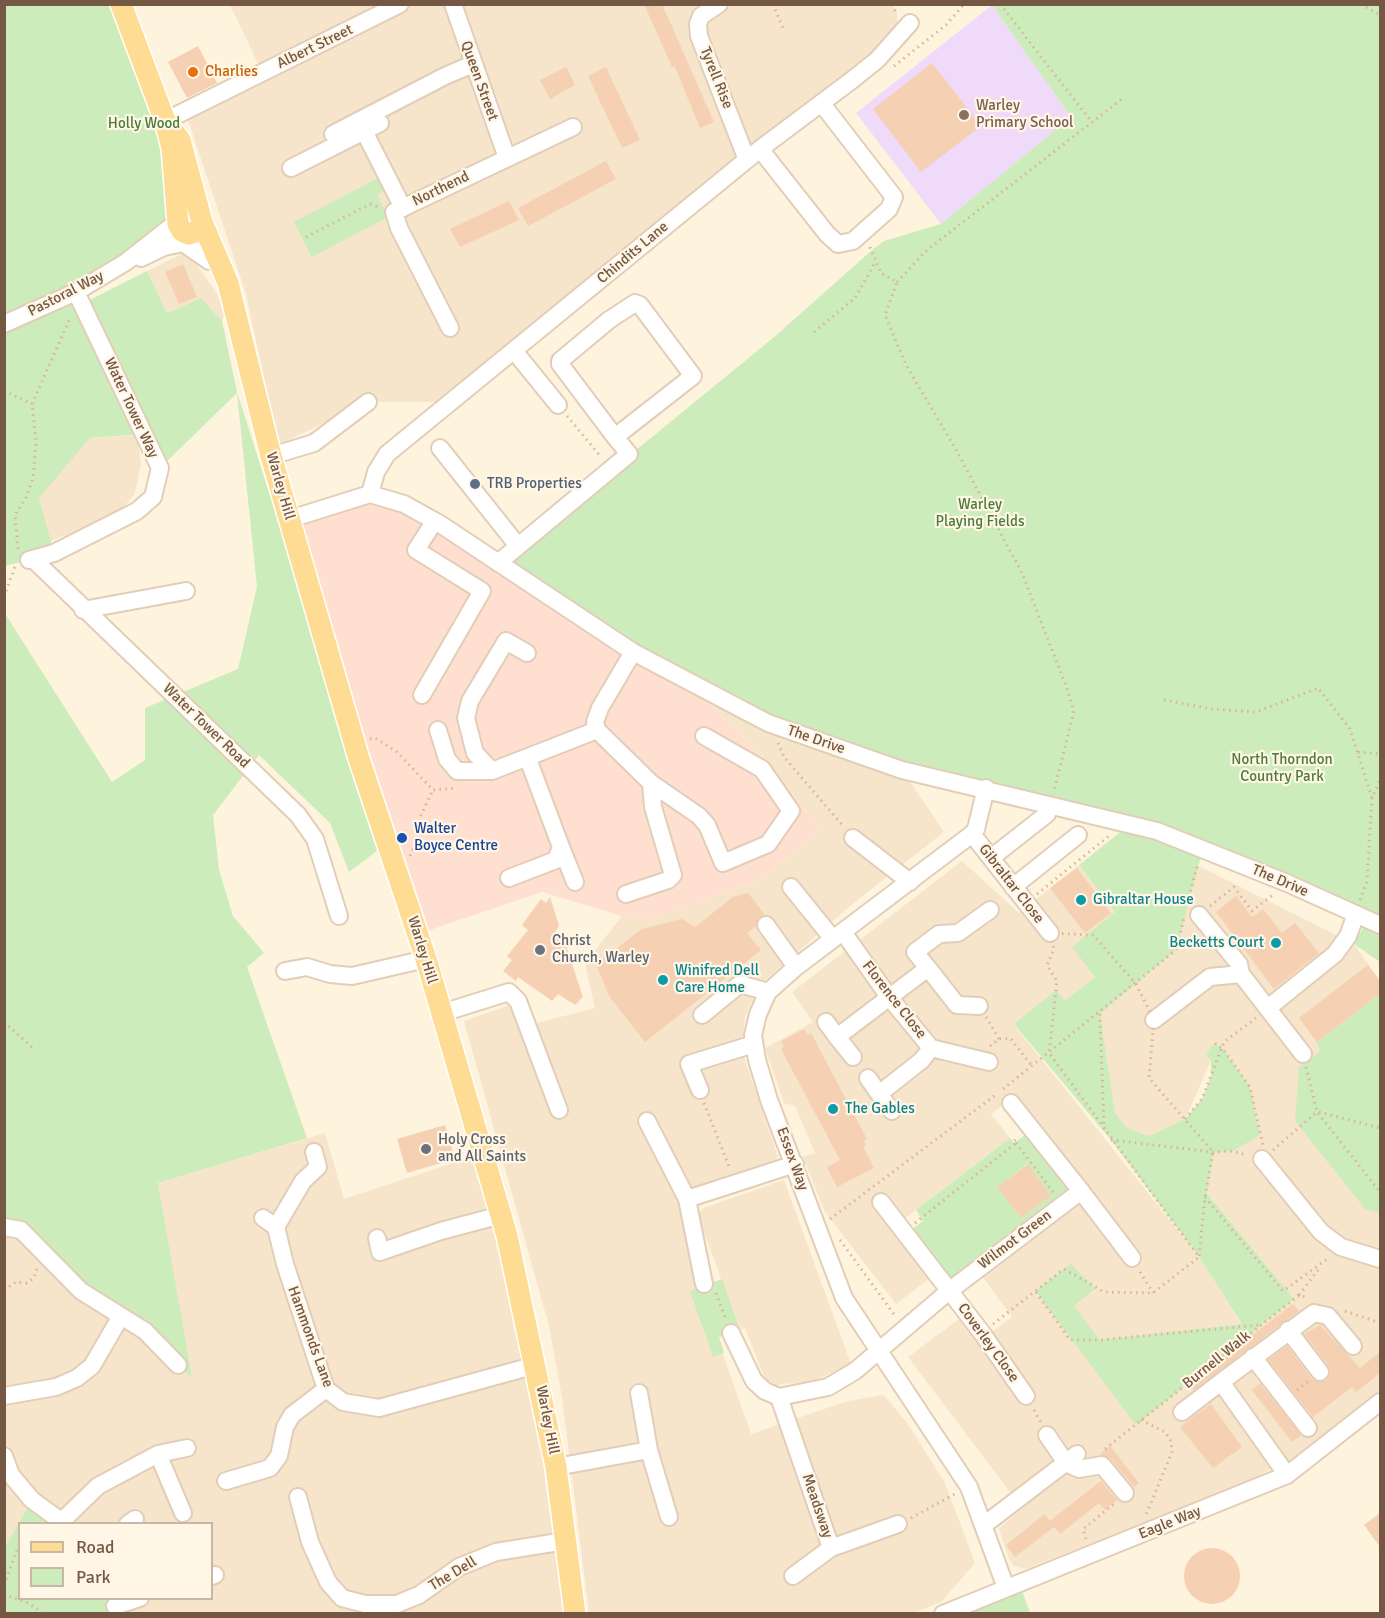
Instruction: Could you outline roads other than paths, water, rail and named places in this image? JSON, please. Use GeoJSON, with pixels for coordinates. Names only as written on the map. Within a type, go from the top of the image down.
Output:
{"type":"FeatureCollection","features":[{"type":"Feature","properties":{"kind":"main road","name":"Warley Hill"},"geometry":{"type":"LineString","coordinates":[[121,4],[165,121],[180,140],[189,224],[230,296]]}},
{"type":"Feature","properties":{"kind":"main road","name":"Warley Hill"},"geometry":{"type":"LineString","coordinates":[[189,224],[228,283],[271,456],[354,741],[426,959],[501,1215],[536,1365],[556,1467],[575,1614]]}},
{"type":"Feature","properties":{"kind":"street","name":"Albert Street"},"geometry":{"type":"LineString","coordinates":[[165,121],[400,4]]}},
{"type":"Feature","properties":{"kind":"street","name":"Queen Street"},"geometry":{"type":"LineString","coordinates":[[453,4],[507,158]]}},
{"type":"Feature","properties":{"kind":"street","name":"Tyrell Rise"},"geometry":{"type":"LineString","coordinates":[[718,4],[698,10],[699,36],[753,155],[838,244],[853,241],[871,226],[889,209],[894,197],[822,104]]}},
{"type":"Feature","properties":{"kind":"street","name":"Chindits Lane"},"geometry":{"type":"LineString","coordinates":[[370,494],[376,472],[387,454],[515,352],[753,155],[852,80],[876,60],[910,24]]}},
{"type":"Feature","properties":{"kind":"street"},"geometry":{"type":"LineString","coordinates":[[333,134],[445,75],[473,64]]}},
{"type":"Feature","properties":{"kind":"street"},"geometry":{"type":"LineString","coordinates":[[291,168],[380,123]]}},
{"type":"Feature","properties":{"kind":"street","name":"Northend"},"geometry":{"type":"LineString","coordinates":[[450,328],[399,228],[399,210],[573,127]]}},
{"type":"Feature","properties":{"kind":"street"},"geometry":{"type":"LineString","coordinates":[[364,131],[399,210]]}},
{"type":"Feature","properties":{"kind":"street"},"geometry":{"type":"LineString","coordinates":[[162,248],[189,224]]}},
{"type":"Feature","properties":{"kind":"street"},"geometry":{"type":"LineString","coordinates":[[126,262],[189,224]]}},
{"type":"Feature","properties":{"kind":"street"},"geometry":{"type":"LineString","coordinates":[[126,262],[162,248],[183,243],[209,261]]}},
{"type":"Feature","properties":{"kind":"street","name":"Pastoral Way"},"geometry":{"type":"LineString","coordinates":[[4,324],[77,296],[126,262]]}},
{"type":"Feature","properties":{"kind":"street","name":"Water Tower Way"},"geometry":{"type":"LineString","coordinates":[[24,560],[137,511],[153,497],[159,468],[77,296]]}},
{"type":"Feature","properties":{"kind":"street"},"geometry":{"type":"LineString","coordinates":[[498,563],[629,454],[615,438],[560,361],[609,320],[635,303],[693,376],[615,438]]}},
{"type":"Feature","properties":{"kind":"street"},"geometry":{"type":"LineString","coordinates":[[515,352],[558,405]]}},
{"type":"Feature","properties":{"kind":"street"},"geometry":{"type":"LineString","coordinates":[[271,456],[314,443],[368,402]]}},
{"type":"Feature","properties":{"kind":"street"},"geometry":{"type":"LineString","coordinates":[[440,448],[518,546]]}},
{"type":"Feature","properties":{"kind":"street"},"geometry":{"type":"LineString","coordinates":[[290,519],[370,494]]}},
{"type":"Feature","properties":{"kind":"street","name":"The Drive"},"geometry":{"type":"LineString","coordinates":[[370,494],[404,504],[633,652],[768,723],[902,770],[986,788],[1049,809],[1126,823],[1203,849],[1287,883],[1380,926]]}},
{"type":"Feature","properties":{"kind":"street"},"geometry":{"type":"LineString","coordinates":[[422,695],[482,591],[417,550],[434,522]]}},
{"type":"Feature","properties":{"kind":"street","name":"Water Tower Road"},"geometry":{"type":"LineString","coordinates":[[24,560],[83,610],[298,815],[315,839],[339,916]]}},
{"type":"Feature","properties":{"kind":"street"},"geometry":{"type":"LineString","coordinates":[[83,610],[186,591]]}},
{"type":"Feature","properties":{"kind":"street"},"geometry":{"type":"LineString","coordinates":[[492,771],[475,753],[466,718],[470,701],[506,641],[527,654]]}},
{"type":"Feature","properties":{"kind":"street"},"geometry":{"type":"LineString","coordinates":[[633,652],[600,708],[596,722],[597,730],[651,783],[699,816],[707,825],[723,863],[768,844],[791,811],[762,769],[704,736]]}},
{"type":"Feature","properties":{"kind":"street"},"geometry":{"type":"LineString","coordinates":[[438,730],[447,759],[457,771],[492,771],[528,759],[597,730]]}},
{"type":"Feature","properties":{"kind":"street"},"geometry":{"type":"LineString","coordinates":[[528,759],[575,882]]}},
{"type":"Feature","properties":{"kind":"street"},"geometry":{"type":"LineString","coordinates":[[626,894],[668,880],[673,875],[653,807],[651,783]]}},
{"type":"Feature","properties":{"kind":"street"},"geometry":{"type":"LineString","coordinates":[[972,834],[976,829],[986,788]]}},
{"type":"Feature","properties":{"kind":"street"},"geometry":{"type":"LineString","coordinates":[[991,858],[1049,809]]}},
{"type":"Feature","properties":{"kind":"street","name":"Gibraltar Close"},"geometry":{"type":"LineString","coordinates":[[972,834],[1050,933]]}},
{"type":"Feature","properties":{"kind":"street","name":"Essex Way"},"geometry":{"type":"LineString","coordinates":[[972,834],[796,967],[768,992],[758,1014],[754,1044],[770,1100],[844,1298],[878,1353],[969,1487],[1006,1588]]}},
{"type":"Feature","properties":{"kind":"street"},"geometry":{"type":"LineString","coordinates":[[1013,886],[1078,836]]}},
{"type":"Feature","properties":{"kind":"street"},"geometry":{"type":"LineString","coordinates":[[853,837],[910,882]]}},
{"type":"Feature","properties":{"kind":"street"},"geometry":{"type":"LineString","coordinates":[[509,878],[556,860],[561,847]]}},
{"type":"Feature","properties":{"kind":"street","name":"Florence Close"},"geometry":{"type":"LineString","coordinates":[[791,887],[838,936],[931,1048],[982,1060]]}},
{"type":"Feature","properties":{"kind":"street"},"geometry":{"type":"LineString","coordinates":[[979,1006],[957,1005],[915,952],[939,934],[958,933],[990,910]]}},
{"type":"Feature","properties":{"kind":"street"},"geometry":{"type":"LineString","coordinates":[[1268,1008],[1335,954],[1348,936],[1356,914]]}},
{"type":"Feature","properties":{"kind":"street"},"geometry":{"type":"LineString","coordinates":[[1199,915],[1239,964],[1241,974],[1303,1054]]}},
{"type":"Feature","properties":{"kind":"street"},"geometry":{"type":"LineString","coordinates":[[766,925],[796,967]]}},
{"type":"Feature","properties":{"kind":"street"},"geometry":{"type":"LineString","coordinates":[[285,971],[307,967],[330,974],[352,976],[426,959]]}},
{"type":"Feature","properties":{"kind":"street"},"geometry":{"type":"LineString","coordinates":[[837,1037],[928,968]]}},
{"type":"Feature","properties":{"kind":"street"},"geometry":{"type":"LineString","coordinates":[[1154,1020],[1210,977],[1241,974]]}},
{"type":"Feature","properties":{"kind":"street"},"geometry":{"type":"LineString","coordinates":[[702,1015],[740,984],[768,992]]}},
{"type":"Feature","properties":{"kind":"street"},"geometry":{"type":"LineString","coordinates":[[442,1013],[509,992],[518,1000],[559,1110]]}},
{"type":"Feature","properties":{"kind":"street"},"geometry":{"type":"LineString","coordinates":[[826,1022],[853,1058]]}},
{"type":"Feature","properties":{"kind":"street"},"geometry":{"type":"LineString","coordinates":[[700,1090],[689,1064],[754,1044]]}},
{"type":"Feature","properties":{"kind":"street"},"geometry":{"type":"LineString","coordinates":[[879,1094],[922,1060],[931,1048]]}},
{"type":"Feature","properties":{"kind":"street"},"geometry":{"type":"LineString","coordinates":[[868,1078],[892,1111]]}},
{"type":"Feature","properties":{"kind":"street"},"geometry":{"type":"LineString","coordinates":[[1011,1103],[1132,1258]]}},
{"type":"Feature","properties":{"kind":"street"},"geometry":{"type":"LineString","coordinates":[[647,1121],[687,1199],[704,1284]]}},
{"type":"Feature","properties":{"kind":"street","name":"Hammonds Lane"},"geometry":{"type":"LineString","coordinates":[[314,1152],[318,1167],[269,1223],[285,1264],[326,1389],[343,1402],[379,1408],[536,1365]]}},
{"type":"Feature","properties":{"kind":"street"},"geometry":{"type":"LineString","coordinates":[[1264,1157],[1321,1232],[1341,1247],[1380,1259]]}},
{"type":"Feature","properties":{"kind":"street"},"geometry":{"type":"LineString","coordinates":[[687,1199],[795,1164]]}},
{"type":"Feature","properties":{"kind":"street","name":"Wilmot Green"},"geometry":{"type":"LineString","coordinates":[[878,1353],[949,1291],[1080,1191]]}},
{"type":"Feature","properties":{"kind":"street"},"geometry":{"type":"LineString","coordinates":[[882,1202],[949,1291]]}},
{"type":"Feature","properties":{"kind":"street"},"geometry":{"type":"LineString","coordinates":[[377,1238],[380,1252],[441,1231],[501,1215]]}},
{"type":"Feature","properties":{"kind":"street"},"geometry":{"type":"LineString","coordinates":[[4,1227],[21,1230],[81,1291],[145,1331],[178,1365]]}},
{"type":"Feature","properties":{"kind":"street","name":"Coverley Close"},"geometry":{"type":"LineString","coordinates":[[949,1291],[1026,1396]]}},
{"type":"Feature","properties":{"kind":"street"},"geometry":{"type":"LineString","coordinates":[[1182,1412],[1288,1330],[1314,1313],[1328,1316],[1353,1346]]}},
{"type":"Feature","properties":{"kind":"street"},"geometry":{"type":"LineString","coordinates":[[4,1396],[56,1387],[77,1378],[92,1366],[121,1316]]}},
{"type":"Feature","properties":{"kind":"street"},"geometry":{"type":"LineString","coordinates":[[1288,1330],[1320,1372]]}},
{"type":"Feature","properties":{"kind":"street"},"geometry":{"type":"LineString","coordinates":[[731,1333],[754,1381],[765,1391],[779,1397],[828,1387],[855,1371],[878,1353]]}},
{"type":"Feature","properties":{"kind":"street"},"geometry":{"type":"LineString","coordinates":[[1253,1357],[1308,1428]]}},
{"type":"Feature","properties":{"kind":"street"},"geometry":{"type":"LineString","coordinates":[[1221,1382],[1287,1475]]}},
{"type":"Feature","properties":{"kind":"street"},"geometry":{"type":"LineString","coordinates":[[226,1481],[270,1468],[279,1456],[285,1427],[291,1415],[326,1389]]}},
{"type":"Feature","properties":{"kind":"street"},"geometry":{"type":"LineString","coordinates":[[639,1393],[649,1450],[669,1517]]}},
{"type":"Feature","properties":{"kind":"street","name":"Meadsway"},"geometry":{"type":"LineString","coordinates":[[779,1397],[831,1548],[898,1524]]}},
{"type":"Feature","properties":{"kind":"street","name":"Eagle Way"},"geometry":{"type":"LineString","coordinates":[[943,1614],[1287,1475],[1380,1402]]}},
{"type":"Feature","properties":{"kind":"street"},"geometry":{"type":"LineString","coordinates":[[1047,1435],[1074,1462],[1090,1469],[1102,1465],[1125,1493]]}},
{"type":"Feature","properties":{"kind":"street"},"geometry":{"type":"LineString","coordinates":[[4,1456],[11,1475],[32,1500],[64,1522],[98,1486],[158,1454],[187,1448]]}},
{"type":"Feature","properties":{"kind":"street"},"geometry":{"type":"LineString","coordinates":[[556,1467],[649,1450]]}},
{"type":"Feature","properties":{"kind":"street"},"geometry":{"type":"LineString","coordinates":[[158,1454],[183,1513]]}},
{"type":"Feature","properties":{"kind":"street"},"geometry":{"type":"LineString","coordinates":[[984,1525],[1074,1462]]}},
{"type":"Feature","properties":{"kind":"street"},"geometry":{"type":"LineString","coordinates":[[298,1497],[310,1542],[328,1582],[342,1598],[335,1614]]}},
{"type":"Feature","properties":{"kind":"street","name":"The Dell"},"geometry":{"type":"LineString","coordinates":[[342,1598],[365,1604],[397,1604],[419,1595],[459,1567],[480,1558],[496,1552],[565,1541]]}},
{"type":"Feature","properties":{"kind":"street"},"geometry":{"type":"LineString","coordinates":[[793,1576],[831,1548]]}},
{"type":"Feature","properties":{"kind":"street"},"geometry":{"type":"LineString","coordinates":[[113,1606],[136,1600]]}},
{"type":"Feature","properties":{"kind":"place","name":"Charlies"},"geometry":{"type":"Point","coordinates":[193,72]}},
{"type":"Feature","properties":{"kind":"place","name":"Warley Primary School"},"geometry":{"type":"Point","coordinates":[964,115]}},
{"type":"Feature","properties":{"kind":"place","name":"TRB Properties"},"geometry":{"type":"Point","coordinates":[475,484]}},
{"type":"Feature","properties":{"kind":"place","name":"Walter Boyce Centre"},"geometry":{"type":"Point","coordinates":[402,838]}},
{"type":"Feature","properties":{"kind":"place","name":"Gibraltar House"},"geometry":{"type":"Point","coordinates":[1081,900]}},
{"type":"Feature","properties":{"kind":"place","name":"Becketts Court"},"geometry":{"type":"Point","coordinates":[1276,943]}},
{"type":"Feature","properties":{"kind":"place","name":"Christ Church, Warley"},"geometry":{"type":"Point","coordinates":[540,950]}},
{"type":"Feature","properties":{"kind":"place","name":"Winifred Dell Care Home"},"geometry":{"type":"Point","coordinates":[663,980]}},
{"type":"Feature","properties":{"kind":"place","name":"The Gables"},"geometry":{"type":"Point","coordinates":[833,1109]}},
{"type":"Feature","properties":{"kind":"place","name":"Holy Cross and All Saints"},"geometry":{"type":"Point","coordinates":[426,1149]}},
{"type":"Feature","properties":{"kind":"park label","name":"Holly Wood"},"geometry":{"type":"Point","coordinates":[144,124]}},
{"type":"Feature","properties":{"kind":"park label","name":"Warley Playing Fields"},"geometry":{"type":"Point","coordinates":[980,514]}},
{"type":"Feature","properties":{"kind":"park label","name":"North Thorndon Country Park"},"geometry":{"type":"Point","coordinates":[1282,768]}}]}
